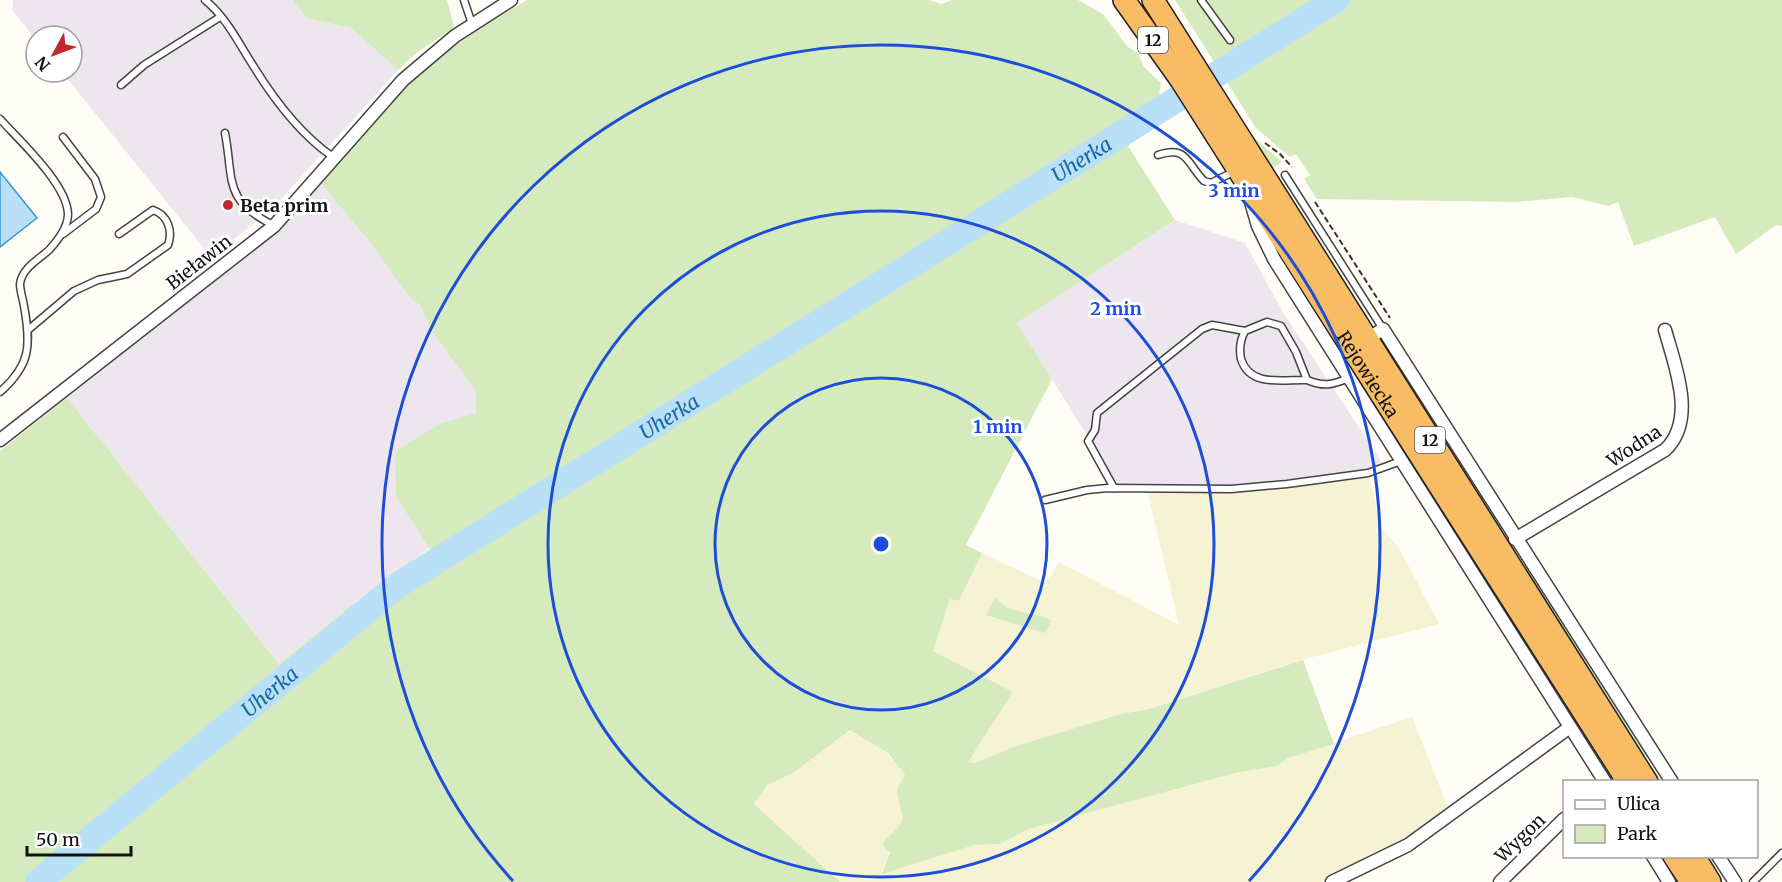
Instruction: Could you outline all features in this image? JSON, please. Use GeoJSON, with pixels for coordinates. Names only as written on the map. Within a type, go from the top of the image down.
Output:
{"type":"FeatureCollection","features":[{"type":"Feature","properties":{"kind":"highway","name":"Rejowiecka"},"geometry":{"type":"LineString","coordinates":[[1124,0],[1188,74]]}},
{"type":"Feature","properties":{"kind":"highway","name":"Rejowiecka"},"geometry":{"type":"LineString","coordinates":[[1153,0],[1188,74],[1374,334],[1646,780]]}},
{"type":"Feature","properties":{"kind":"highway","name":"Rejowiecka"},"geometry":{"type":"LineString","coordinates":[[1206,102],[1242,176],[1627,780]]}},
{"type":"Feature","properties":{"kind":"highway"},"geometry":{"type":"LineString","coordinates":[[1675,858],[1691,882]]}},
{"type":"Feature","properties":{"kind":"highway"},"geometry":{"type":"LineString","coordinates":[[1695,858],[1710,882]]}},
{"type":"Feature","properties":{"kind":"street","name":"Bieławin"},"geometry":{"type":"LineString","coordinates":[[0,440],[274,226],[403,80],[472,24],[511,0]]}},
{"type":"Feature","properties":{"kind":"street"},"geometry":{"type":"LineString","coordinates":[[1242,176],[1258,226],[1274,259],[1604,780]]}},
{"type":"Feature","properties":{"kind":"street","name":"Wodna"},"geometry":{"type":"LineString","coordinates":[[1515,539],[1665,450],[1676,441],[1682,407],[1680,384],[1665,330]]}},
{"type":"Feature","properties":{"kind":"street"},"geometry":{"type":"LineString","coordinates":[[1374,334],[1515,539],[1671,780]]}},
{"type":"Feature","properties":{"kind":"street"},"geometry":{"type":"LineString","coordinates":[[1332,882],[1408,845],[1570,727]]}},
{"type":"Feature","properties":{"kind":"street","name":"Wygon"},"geometry":{"type":"LineString","coordinates":[[1500,882],[1563,820]]}},
{"type":"Feature","properties":{"kind":"street"},"geometry":{"type":"LineString","coordinates":[[1654,858],[1669,882]]}},
{"type":"Feature","properties":{"kind":"street"},"geometry":{"type":"LineString","coordinates":[[1719,858],[1735,882]]}},
{"type":"Feature","properties":{"kind":"lane"},"geometry":{"type":"LineString","coordinates":[[205,0],[220,17],[288,115],[309,140],[333,157]]}},
{"type":"Feature","properties":{"kind":"lane"},"geometry":{"type":"LineString","coordinates":[[464,0],[472,24]]}},
{"type":"Feature","properties":{"kind":"lane"},"geometry":{"type":"LineString","coordinates":[[1201,0],[1230,40]]}},
{"type":"Feature","properties":{"kind":"lane"},"geometry":{"type":"LineString","coordinates":[[121,85],[144,66],[220,17]]}},
{"type":"Feature","properties":{"kind":"lane"},"geometry":{"type":"LineString","coordinates":[[0,119],[49,174],[61,194],[68,215],[62,235]]}},
{"type":"Feature","properties":{"kind":"lane"},"geometry":{"type":"LineString","coordinates":[[225,133],[230,158],[230,178],[236,196],[252,214],[274,226]]}},
{"type":"Feature","properties":{"kind":"lane"},"geometry":{"type":"LineString","coordinates":[[0,392],[25,364],[29,341],[20,287],[22,277],[62,235],[96,209],[101,197],[95,179],[63,137]]}},
{"type":"Feature","properties":{"kind":"lane"},"geometry":{"type":"LineString","coordinates":[[1158,155],[1166,152],[1186,156],[1204,181],[1211,183],[1242,176]]}},
{"type":"Feature","properties":{"kind":"lane"},"geometry":{"type":"LineString","coordinates":[[1286,175],[1374,334]]}},
{"type":"Feature","properties":{"kind":"lane"},"geometry":{"type":"LineString","coordinates":[[28,330],[74,291],[98,280],[127,274],[168,245],[171,237],[164,217],[153,210],[119,234]]}},
{"type":"Feature","properties":{"kind":"lane"},"geometry":{"type":"LineString","coordinates":[[1114,488],[1088,441],[1095,430],[1097,413],[1202,329],[1212,325],[1245,331],[1267,322],[1281,326],[1296,352],[1307,380]]}},
{"type":"Feature","properties":{"kind":"lane"},"geometry":{"type":"LineString","coordinates":[[1245,331],[1240,350],[1248,372],[1256,378],[1307,380],[1330,386],[1349,377]]}},
{"type":"Feature","properties":{"kind":"lane"},"geometry":{"type":"LineString","coordinates":[[1045,500],[1086,490],[1114,488],[1254,487],[1368,473],[1401,460]]}},
{"type":"Feature","properties":{"kind":"lane"},"geometry":{"type":"LineString","coordinates":[[1753,882],[1782,853]]}},
{"type":"Feature","properties":{"kind":"shaded area"},"geometry":{"type":"Polygon","coordinates":[[[13,0],[292,0],[306,18],[351,28],[398,70],[271,210],[211,257],[72,84],[84,84],[84,24],[24,25],[12,10],[13,0]]]}},
{"type":"Feature","properties":{"kind":"shaded area"},"geometry":{"type":"Polygon","coordinates":[[[318,180],[368,240],[411,299],[420,305],[431,330],[476,391],[477,413],[442,423],[396,497],[430,548],[349,607],[279,664],[67,398],[231,268],[275,229],[318,180]]]}},
{"type":"Feature","properties":{"kind":"shaded area"},"geometry":{"type":"Polygon","coordinates":[[[1175,220],[1245,243],[1284,314],[1383,464],[1368,471],[1231,486],[1118,485],[1017,323],[1175,220]]]}},
{"type":"Feature","properties":{"kind":"shaded area"},"geometry":{"type":"Polygon","coordinates":[[[1368,471],[1381,528],[1399,548],[1439,624],[1301,660],[1149,709],[1121,714],[1013,747],[975,763],[968,763],[933,651],[950,599],[959,601],[982,553],[1046,583],[1059,562],[1179,625],[1146,485],[1231,486],[1368,471]]]}},
{"type":"Feature","properties":{"kind":"shaded area"},"geometry":{"type":"Polygon","coordinates":[[[1412,717],[1449,810],[1404,842],[1321,882],[840,882],[754,804],[766,785],[793,773],[843,733],[855,731],[887,753],[905,775],[898,798],[904,814],[895,832],[882,873],[974,845],[1000,844],[1029,829],[1241,772],[1270,767],[1288,758],[1412,717]]]}},
{"type":"Feature","properties":{"kind":"green space"},"geometry":{"type":"Polygon","coordinates":[[[292,0],[447,0],[454,27],[415,54],[398,70],[351,28],[306,18],[292,0]]]}},
{"type":"Feature","properties":{"kind":"green space"},"geometry":{"type":"Polygon","coordinates":[[[527,0],[929,0],[941,4],[952,0],[1078,0],[1103,14],[1128,47],[1138,53],[1144,67],[1161,83],[1155,119],[1128,146],[1175,220],[1017,323],[1052,379],[966,545],[982,553],[959,601],[950,599],[933,651],[1013,692],[968,762],[975,763],[1013,747],[1121,714],[1149,709],[1303,660],[1334,744],[1288,758],[1277,766],[1240,772],[1029,829],[1000,844],[974,845],[882,874],[890,852],[885,849],[883,842],[902,822],[897,789],[905,775],[888,753],[850,730],[793,773],[767,785],[754,804],[840,882],[0,882],[0,451],[67,398],[279,664],[349,607],[430,549],[396,497],[395,451],[442,423],[476,413],[476,391],[431,330],[420,305],[411,299],[368,240],[318,180],[413,76],[486,24],[527,0]]]}},
{"type":"Feature","properties":{"kind":"green space"},"geometry":{"type":"Polygon","coordinates":[[[1175,0],[1782,0],[1782,226],[1776,225],[1736,254],[1715,217],[1634,246],[1618,202],[1608,206],[1572,197],[1516,202],[1317,199],[1304,179],[1310,175],[1296,154],[1290,157],[1256,128],[1175,0]]]}},
{"type":"Feature","properties":{"kind":"green space"},"geometry":{"type":"Polygon","coordinates":[[[1223,91],[1249,133],[1282,162],[1273,168],[1370,321],[1369,325],[1221,93],[1223,91]]]}},
{"type":"Feature","properties":{"kind":"green space"},"geometry":{"type":"Polygon","coordinates":[[[1266,227],[1618,780],[1609,780],[1280,262],[1266,227]]]}},
{"type":"Feature","properties":{"kind":"green space"},"geometry":{"type":"Polygon","coordinates":[[[1382,341],[1654,762],[1652,763],[1626,734],[1382,341]]]}},
{"type":"Feature","properties":{"kind":"green space"},"geometry":{"type":"Polygon","coordinates":[[[995,598],[1007,608],[1052,621],[1045,633],[986,615],[995,598]]]}},
{"type":"Feature","properties":{"kind":"water"},"geometry":{"type":"Polygon","coordinates":[[[0,172],[37,218],[0,247],[0,172]]]}},
{"type":"Feature","properties":{"kind":"waterway","name":"Uherka"},"geometry":{"type":"LineString","coordinates":[[38,882],[398,585],[1336,0]]}},
{"type":"Feature","properties":{"kind":"waterway","name":"Uherka"},"geometry":{"type":"LineString","coordinates":[[43,878],[46,882]]}},
{"type":"Feature","properties":{"kind":"place","name":"Beta prim"},"geometry":{"type":"Point","coordinates":[228,205]}}]}
